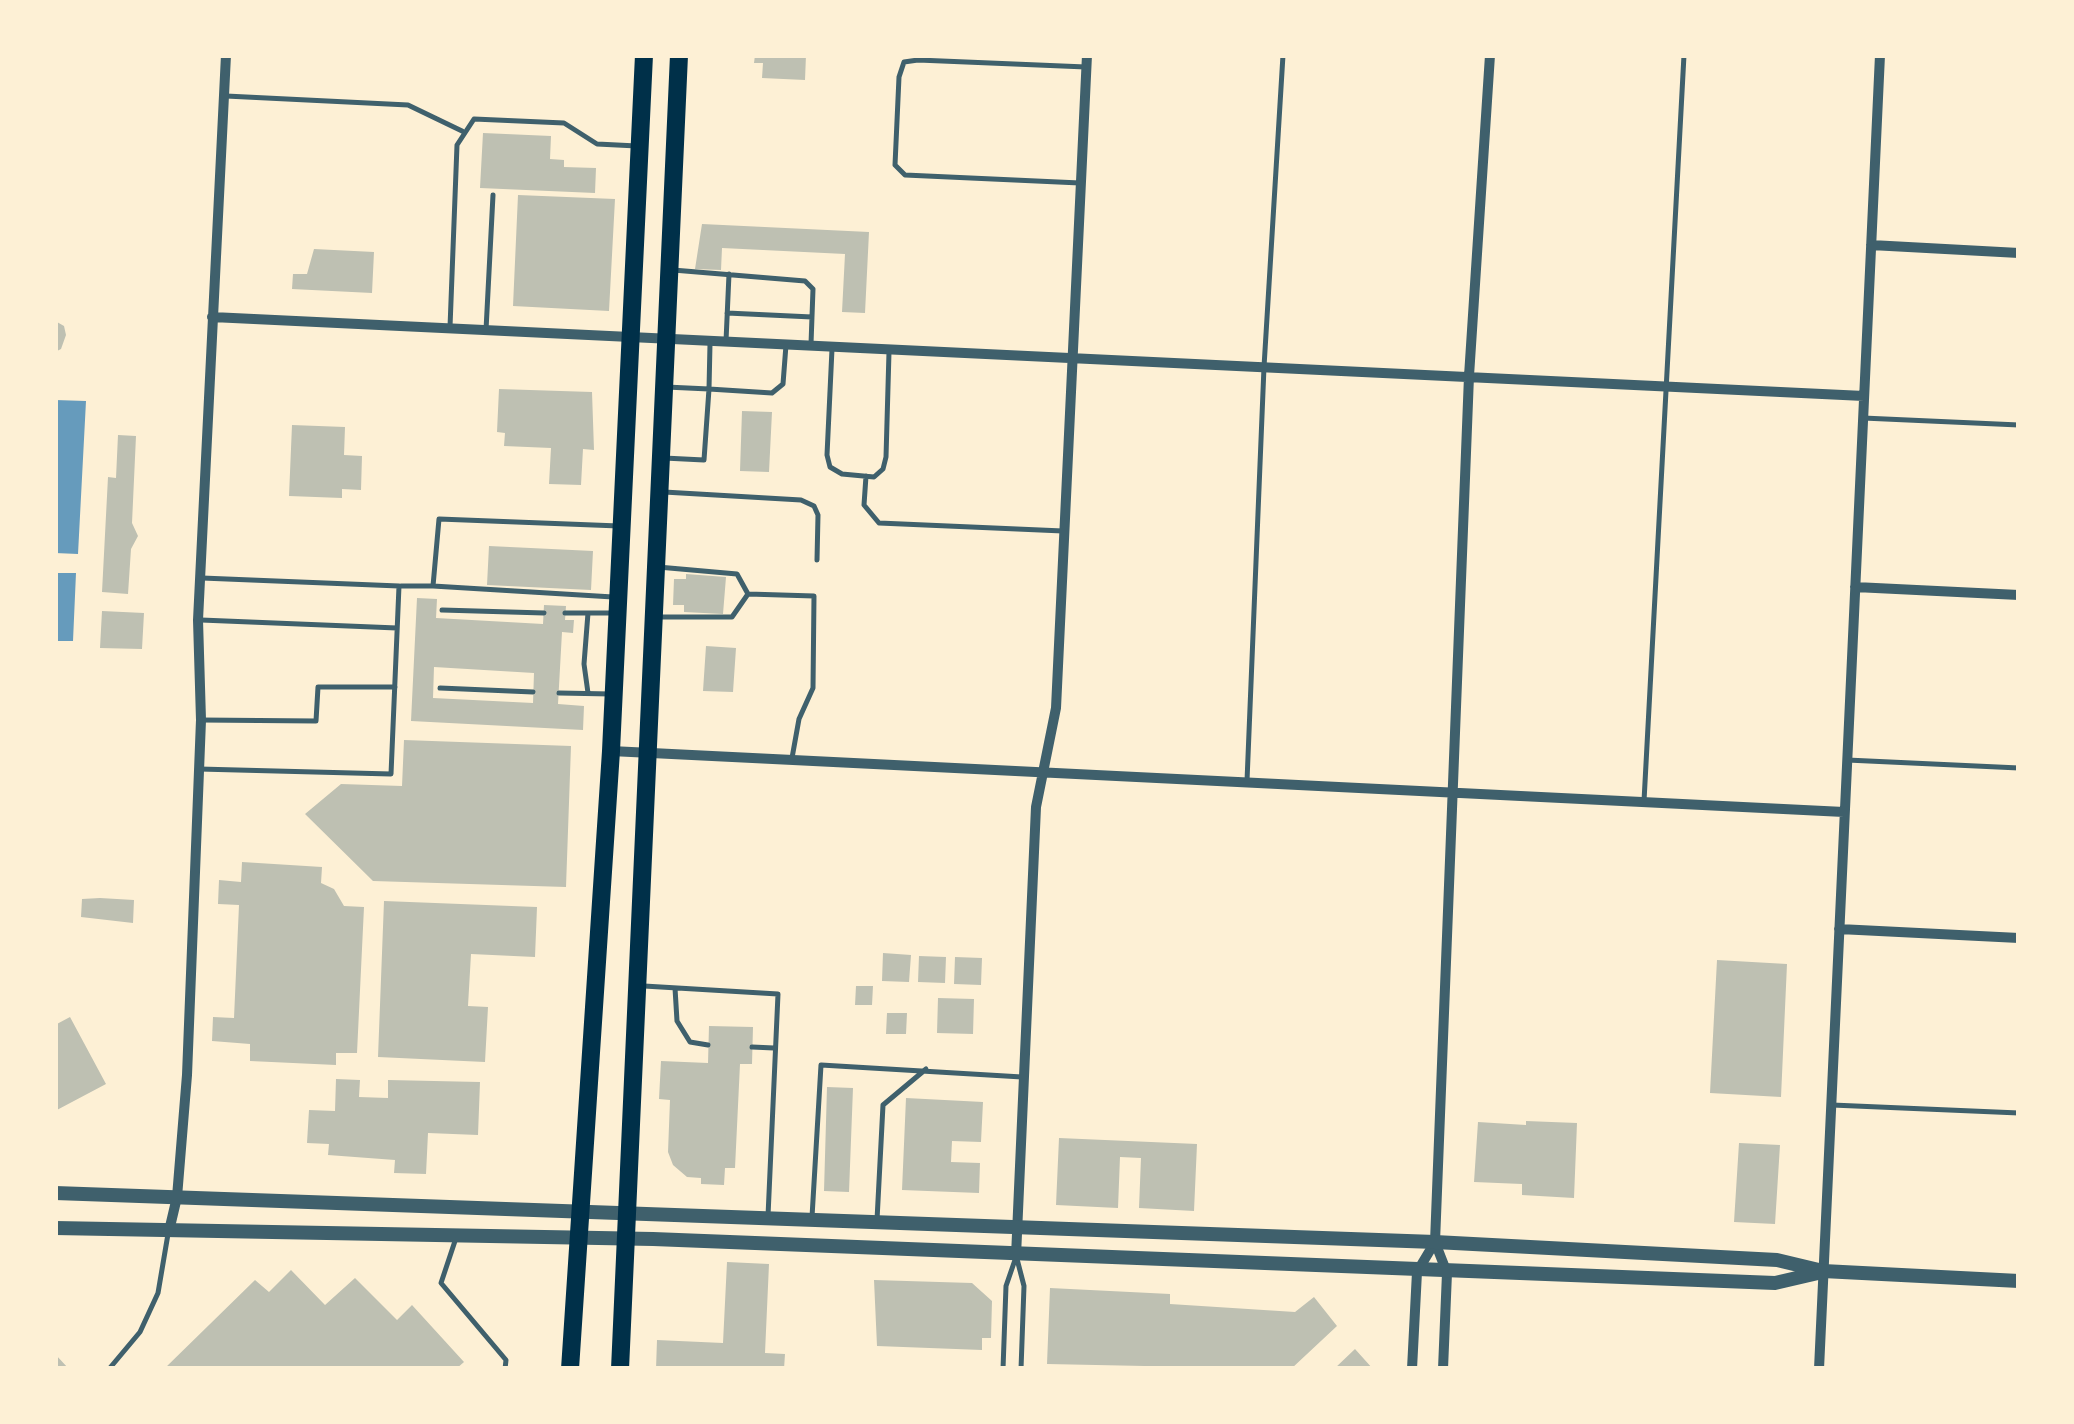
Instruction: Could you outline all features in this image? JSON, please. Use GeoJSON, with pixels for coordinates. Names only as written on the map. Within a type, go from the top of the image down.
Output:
{"type":"FeatureCollection","features":[{"type":"Feature","properties":{"kind":"main road"},"geometry":{"type":"LineString","coordinates":[[570,1369],[611,751],[644,55]]}},
{"type":"Feature","properties":{"kind":"main road"},"geometry":{"type":"LineString","coordinates":[[620,1369],[679,55]]}},
{"type":"Feature","properties":{"kind":"street"},"geometry":{"type":"LineString","coordinates":[[169,1231],[176,1196],[187,1070],[201,720],[198,620],[226,55]]}},
{"type":"Feature","properties":{"kind":"street"},"geometry":{"type":"LineString","coordinates":[[1443,1369],[1447,1273],[1434,1242],[1469,376],[1490,55]]}},
{"type":"Feature","properties":{"kind":"street"},"geometry":{"type":"LineString","coordinates":[[1818,1369],[1880,55]]}},
{"type":"Feature","properties":{"kind":"street"},"geometry":{"type":"LineString","coordinates":[[1016,1256],[1040,774],[1056,708],[1087,61]]}},
{"type":"Feature","properties":{"kind":"street"},"geometry":{"type":"LineString","coordinates":[[1871,245],[2019,253]]}},
{"type":"Feature","properties":{"kind":"street"},"geometry":{"type":"LineString","coordinates":[[212,317],[1864,396]]}},
{"type":"Feature","properties":{"kind":"street"},"geometry":{"type":"LineString","coordinates":[[1855,587],[2019,595]]}},
{"type":"Feature","properties":{"kind":"street"},"geometry":{"type":"LineString","coordinates":[[611,751],[1844,812]]}},
{"type":"Feature","properties":{"kind":"street"},"geometry":{"type":"LineString","coordinates":[[1839,929],[2019,938]]}},
{"type":"Feature","properties":{"kind":"street"},"geometry":{"type":"LineString","coordinates":[[55,1193],[1434,1242],[1777,1260],[1823,1271],[2019,1281]]}},
{"type":"Feature","properties":{"kind":"street"},"geometry":{"type":"LineString","coordinates":[[55,1228],[624,1239],[1776,1283],[1823,1271]]}},
{"type":"Feature","properties":{"kind":"street"},"geometry":{"type":"LineString","coordinates":[[1412,1369],[1417,1272],[1434,1242]]}},
{"type":"Feature","properties":{"kind":"lane"},"geometry":{"type":"LineString","coordinates":[[1247,784],[1264,367],[1283,55]]}},
{"type":"Feature","properties":{"kind":"lane"},"geometry":{"type":"LineString","coordinates":[[1644,803],[1684,55]]}},
{"type":"Feature","properties":{"kind":"lane"},"geometry":{"type":"LineString","coordinates":[[1080,183],[905,176],[895,164],[898,77],[904,62],[918,60],[1087,61]]}},
{"type":"Feature","properties":{"kind":"lane"},"geometry":{"type":"LineString","coordinates":[[222,96],[390,102],[408,105],[462,131]]}},
{"type":"Feature","properties":{"kind":"lane"},"geometry":{"type":"LineString","coordinates":[[450,328],[457,145],[462,131],[474,118],[564,123],[596,144],[640,146]]}},
{"type":"Feature","properties":{"kind":"lane"},"geometry":{"type":"LineString","coordinates":[[486,330],[493,195]]}},
{"type":"Feature","properties":{"kind":"lane"},"geometry":{"type":"LineString","coordinates":[[670,270],[805,281],[813,289],[810,345]]}},
{"type":"Feature","properties":{"kind":"lane"},"geometry":{"type":"LineString","coordinates":[[726,341],[729,273]]}},
{"type":"Feature","properties":{"kind":"lane"},"geometry":{"type":"LineString","coordinates":[[728,313],[812,317]]}},
{"type":"Feature","properties":{"kind":"lane"},"geometry":{"type":"LineString","coordinates":[[661,458],[704,460],[710,341]]}},
{"type":"Feature","properties":{"kind":"lane"},"geometry":{"type":"LineString","coordinates":[[664,387],[780,391],[786,344]]}},
{"type":"Feature","properties":{"kind":"lane"},"geometry":{"type":"LineString","coordinates":[[832,346],[827,456],[830,467],[842,474],[866,476],[884,469],[889,349]]}},
{"type":"Feature","properties":{"kind":"lane"},"geometry":{"type":"LineString","coordinates":[[1862,418],[2019,425]]}},
{"type":"Feature","properties":{"kind":"lane"},"geometry":{"type":"LineString","coordinates":[[866,476],[864,505],[879,523],[1063,532]]}},
{"type":"Feature","properties":{"kind":"lane"},"geometry":{"type":"LineString","coordinates":[[660,492],[801,500],[814,506],[818,515],[817,560]]}},
{"type":"Feature","properties":{"kind":"lane"},"geometry":{"type":"LineString","coordinates":[[432,586],[439,519],[622,526]]}},
{"type":"Feature","properties":{"kind":"lane"},"geometry":{"type":"LineString","coordinates":[[656,566],[737,574],[748,594]]}},
{"type":"Feature","properties":{"kind":"lane"},"geometry":{"type":"LineString","coordinates":[[200,578],[432,586],[618,605]]}},
{"type":"Feature","properties":{"kind":"lane"},"geometry":{"type":"LineString","coordinates":[[199,769],[391,774],[400,586]]}},
{"type":"Feature","properties":{"kind":"lane"},"geometry":{"type":"LineString","coordinates":[[654,616],[732,617],[748,594]]}},
{"type":"Feature","properties":{"kind":"lane"},"geometry":{"type":"LineString","coordinates":[[748,594],[814,596],[813,688],[799,719],[791,760]]}},
{"type":"Feature","properties":{"kind":"lane"},"geometry":{"type":"LineString","coordinates":[[566,613],[588,613],[618,605]]}},
{"type":"Feature","properties":{"kind":"lane"},"geometry":{"type":"LineString","coordinates":[[442,610],[544,613]]}},
{"type":"Feature","properties":{"kind":"lane"},"geometry":{"type":"LineString","coordinates":[[588,613],[584,664],[588,693]]}},
{"type":"Feature","properties":{"kind":"lane"},"geometry":{"type":"LineString","coordinates":[[198,620],[398,628]]}},
{"type":"Feature","properties":{"kind":"lane"},"geometry":{"type":"LineString","coordinates":[[201,720],[316,720],[318,687],[394,687]]}},
{"type":"Feature","properties":{"kind":"lane"},"geometry":{"type":"LineString","coordinates":[[440,688],[533,692]]}},
{"type":"Feature","properties":{"kind":"lane"},"geometry":{"type":"LineString","coordinates":[[559,693],[614,694]]}},
{"type":"Feature","properties":{"kind":"lane"},"geometry":{"type":"LineString","coordinates":[[1847,760],[2019,768]]}},
{"type":"Feature","properties":{"kind":"lane"},"geometry":{"type":"LineString","coordinates":[[636,986],[778,994],[768,1216]]}},
{"type":"Feature","properties":{"kind":"lane"},"geometry":{"type":"LineString","coordinates":[[675,988],[677,1021],[690,1042],[708,1045]]}},
{"type":"Feature","properties":{"kind":"lane"},"geometry":{"type":"LineString","coordinates":[[752,1047],[776,1048]]}},
{"type":"Feature","properties":{"kind":"lane"},"geometry":{"type":"LineString","coordinates":[[812,1218],[821,1066],[1025,1077]]}},
{"type":"Feature","properties":{"kind":"lane"},"geometry":{"type":"LineString","coordinates":[[877,1220],[883,1105],[926,1069]]}},
{"type":"Feature","properties":{"kind":"lane"},"geometry":{"type":"LineString","coordinates":[[1831,1105],[2019,1113]]}},
{"type":"Feature","properties":{"kind":"lane"},"geometry":{"type":"LineString","coordinates":[[109,1369],[140,1332],[158,1293],[169,1231]]}},
{"type":"Feature","properties":{"kind":"lane"},"geometry":{"type":"LineString","coordinates":[[456,1236],[441,1283],[506,1360],[505,1369]]}},
{"type":"Feature","properties":{"kind":"lane"},"geometry":{"type":"LineString","coordinates":[[1003,1369],[1006,1286],[1016,1256]]}},
{"type":"Feature","properties":{"kind":"lane"},"geometry":{"type":"LineString","coordinates":[[1016,1256],[1024,1286],[1021,1369]]}},
{"type":"Feature","properties":{"kind":"water"},"geometry":{"type":"Polygon","coordinates":[[[55,400],[86,401],[78,554],[55,553],[55,400]]]}},
{"type":"Feature","properties":{"kind":"water"},"geometry":{"type":"Polygon","coordinates":[[[55,573],[76,573],[73,641],[55,641],[55,573]]]}},
{"type":"Feature","properties":{"kind":"building"},"geometry":{"type":"Polygon","coordinates":[[[755,55],[806,55],[805,80],[762,78],[763,63],[754,63],[755,55]]]}},
{"type":"Feature","properties":{"kind":"building"},"geometry":{"type":"Polygon","coordinates":[[[483,133],[551,136],[550,159],[564,160],[564,167],[596,168],[595,193],[480,188],[483,133]]]}},
{"type":"Feature","properties":{"kind":"building"},"geometry":{"type":"Polygon","coordinates":[[[518,195],[615,199],[609,311],[513,306],[518,195]]]}},
{"type":"Feature","properties":{"kind":"building"},"geometry":{"type":"Polygon","coordinates":[[[702,224],[869,232],[865,313],[842,312],[845,254],[722,248],[721,270],[695,269],[702,224]]]}},
{"type":"Feature","properties":{"kind":"building"},"geometry":{"type":"Polygon","coordinates":[[[314,249],[374,252],[372,293],[292,289],[293,274],[307,274],[314,249]]]}},
{"type":"Feature","properties":{"kind":"building"},"geometry":{"type":"Polygon","coordinates":[[[57,322],[64,326],[66,335],[61,349],[55,352],[57,322]]]}},
{"type":"Feature","properties":{"kind":"building"},"geometry":{"type":"Polygon","coordinates":[[[499,389],[592,392],[594,450],[583,449],[581,485],[549,484],[551,448],[504,446],[505,433],[497,432],[499,389]]]}},
{"type":"Feature","properties":{"kind":"building"},"geometry":{"type":"Polygon","coordinates":[[[742,411],[772,412],[769,472],[740,471],[742,411]]]}},
{"type":"Feature","properties":{"kind":"building"},"geometry":{"type":"Polygon","coordinates":[[[292,425],[345,427],[344,455],[362,456],[361,490],[342,489],[342,498],[289,496],[292,425]]]}},
{"type":"Feature","properties":{"kind":"building"},"geometry":{"type":"Polygon","coordinates":[[[118,435],[136,436],[132,523],[138,536],[131,549],[128,594],[102,592],[108,477],[116,478],[118,435]]]}},
{"type":"Feature","properties":{"kind":"building"},"geometry":{"type":"Polygon","coordinates":[[[489,546],[593,551],[591,590],[487,585],[489,546]]]}},
{"type":"Feature","properties":{"kind":"building"},"geometry":{"type":"Polygon","coordinates":[[[686,574],[726,577],[723,614],[684,612],[684,605],[673,605],[674,579],[686,579],[686,574]]]}},
{"type":"Feature","properties":{"kind":"building"},"geometry":{"type":"Polygon","coordinates":[[[417,598],[437,599],[436,618],[543,624],[544,605],[566,606],[565,620],[574,620],[573,633],[562,632],[558,704],[584,706],[583,730],[411,721],[417,598]],[[434,667],[433,698],[533,703],[534,673],[434,667]]]}},
{"type":"Feature","properties":{"kind":"building"},"geometry":{"type":"Polygon","coordinates":[[[102,611],[144,613],[142,649],[100,648],[102,611]]]}},
{"type":"Feature","properties":{"kind":"building"},"geometry":{"type":"Polygon","coordinates":[[[706,646],[736,648],[733,692],[703,691],[706,646]]]}},
{"type":"Feature","properties":{"kind":"building"},"geometry":{"type":"Polygon","coordinates":[[[404,740],[571,746],[566,887],[373,881],[305,814],[341,784],[402,786],[404,740]]]}},
{"type":"Feature","properties":{"kind":"building"},"geometry":{"type":"Polygon","coordinates":[[[242,862],[322,867],[321,883],[334,889],[344,906],[364,907],[357,1053],[336,1053],[336,1065],[250,1061],[250,1044],[212,1041],[213,1017],[234,1018],[239,905],[218,904],[219,880],[241,882],[242,862]]]}},
{"type":"Feature","properties":{"kind":"building"},"geometry":{"type":"Polygon","coordinates":[[[82,899],[134,900],[133,923],[81,917],[82,899]]]}},
{"type":"Feature","properties":{"kind":"building"},"geometry":{"type":"Polygon","coordinates":[[[384,901],[537,907],[535,957],[471,954],[468,1006],[488,1007],[485,1062],[378,1057],[384,901]]]}},
{"type":"Feature","properties":{"kind":"building"},"geometry":{"type":"Polygon","coordinates":[[[883,953],[911,955],[909,982],[882,981],[883,953]]]}},
{"type":"Feature","properties":{"kind":"building"},"geometry":{"type":"Polygon","coordinates":[[[919,956],[946,957],[945,983],[918,982],[919,956]]]}},
{"type":"Feature","properties":{"kind":"building"},"geometry":{"type":"Polygon","coordinates":[[[955,957],[982,958],[981,985],[954,984],[955,957]]]}},
{"type":"Feature","properties":{"kind":"building"},"geometry":{"type":"Polygon","coordinates":[[[1717,960],[1787,964],[1781,1097],[1710,1093],[1717,960]]]}},
{"type":"Feature","properties":{"kind":"building"},"geometry":{"type":"Polygon","coordinates":[[[856,986],[873,986],[872,1005],[855,1005],[856,986]]]}},
{"type":"Feature","properties":{"kind":"building"},"geometry":{"type":"Polygon","coordinates":[[[938,998],[974,999],[973,1034],[937,1033],[938,998]]]}},
{"type":"Feature","properties":{"kind":"building"},"geometry":{"type":"Polygon","coordinates":[[[887,1013],[907,1013],[906,1034],[886,1034],[887,1013]]]}},
{"type":"Feature","properties":{"kind":"building"},"geometry":{"type":"Polygon","coordinates":[[[70,1017],[106,1084],[55,1111],[55,1025],[70,1017]]]}},
{"type":"Feature","properties":{"kind":"building"},"geometry":{"type":"Polygon","coordinates":[[[709,1026],[753,1027],[752,1064],[740,1064],[735,1168],[725,1168],[724,1185],[701,1184],[701,1178],[687,1177],[673,1165],[668,1152],[670,1100],[659,1099],[661,1061],[708,1063],[709,1026]]]}},
{"type":"Feature","properties":{"kind":"building"},"geometry":{"type":"Polygon","coordinates":[[[336,1079],[360,1080],[359,1097],[388,1098],[388,1080],[480,1082],[478,1135],[428,1133],[426,1174],[394,1173],[395,1160],[328,1155],[329,1144],[307,1143],[309,1110],[335,1111],[336,1079]]]}},
{"type":"Feature","properties":{"kind":"building"},"geometry":{"type":"Polygon","coordinates":[[[827,1087],[853,1088],[849,1192],[824,1191],[827,1087]]]}},
{"type":"Feature","properties":{"kind":"building"},"geometry":{"type":"Polygon","coordinates":[[[906,1098],[983,1102],[981,1142],[952,1141],[951,1162],[980,1163],[979,1193],[902,1190],[906,1098]]]}},
{"type":"Feature","properties":{"kind":"building"},"geometry":{"type":"Polygon","coordinates":[[[1526,1121],[1577,1123],[1574,1198],[1522,1195],[1522,1184],[1474,1182],[1478,1122],[1526,1125],[1526,1121]]]}},
{"type":"Feature","properties":{"kind":"building"},"geometry":{"type":"Polygon","coordinates":[[[1059,1138],[1197,1144],[1194,1211],[1139,1208],[1141,1158],[1120,1157],[1118,1208],[1056,1205],[1059,1138]]]}},
{"type":"Feature","properties":{"kind":"building"},"geometry":{"type":"Polygon","coordinates":[[[1739,1143],[1780,1145],[1775,1224],[1734,1222],[1739,1143]]]}},
{"type":"Feature","properties":{"kind":"building"},"geometry":{"type":"Polygon","coordinates":[[[727,1262],[769,1264],[765,1353],[785,1354],[784,1369],[656,1369],[657,1340],[723,1343],[727,1262]]]}},
{"type":"Feature","properties":{"kind":"building"},"geometry":{"type":"Polygon","coordinates":[[[291,1270],[325,1305],[355,1278],[397,1320],[412,1305],[464,1362],[456,1369],[164,1369],[255,1280],[269,1292],[291,1270]]]}},
{"type":"Feature","properties":{"kind":"building"},"geometry":{"type":"Polygon","coordinates":[[[874,1280],[972,1283],[992,1301],[991,1338],[982,1338],[982,1350],[877,1346],[874,1280]]]}},
{"type":"Feature","properties":{"kind":"building"},"geometry":{"type":"Polygon","coordinates":[[[1050,1288],[1170,1294],[1170,1304],[1295,1312],[1314,1297],[1337,1326],[1291,1369],[1047,1364],[1050,1288]]]}},
{"type":"Feature","properties":{"kind":"building"},"geometry":{"type":"Polygon","coordinates":[[[1355,1349],[1373,1369],[1334,1369],[1355,1349]]]}},
{"type":"Feature","properties":{"kind":"building"},"geometry":{"type":"Polygon","coordinates":[[[55,1354],[69,1369],[55,1369],[55,1354]]]}}]}
